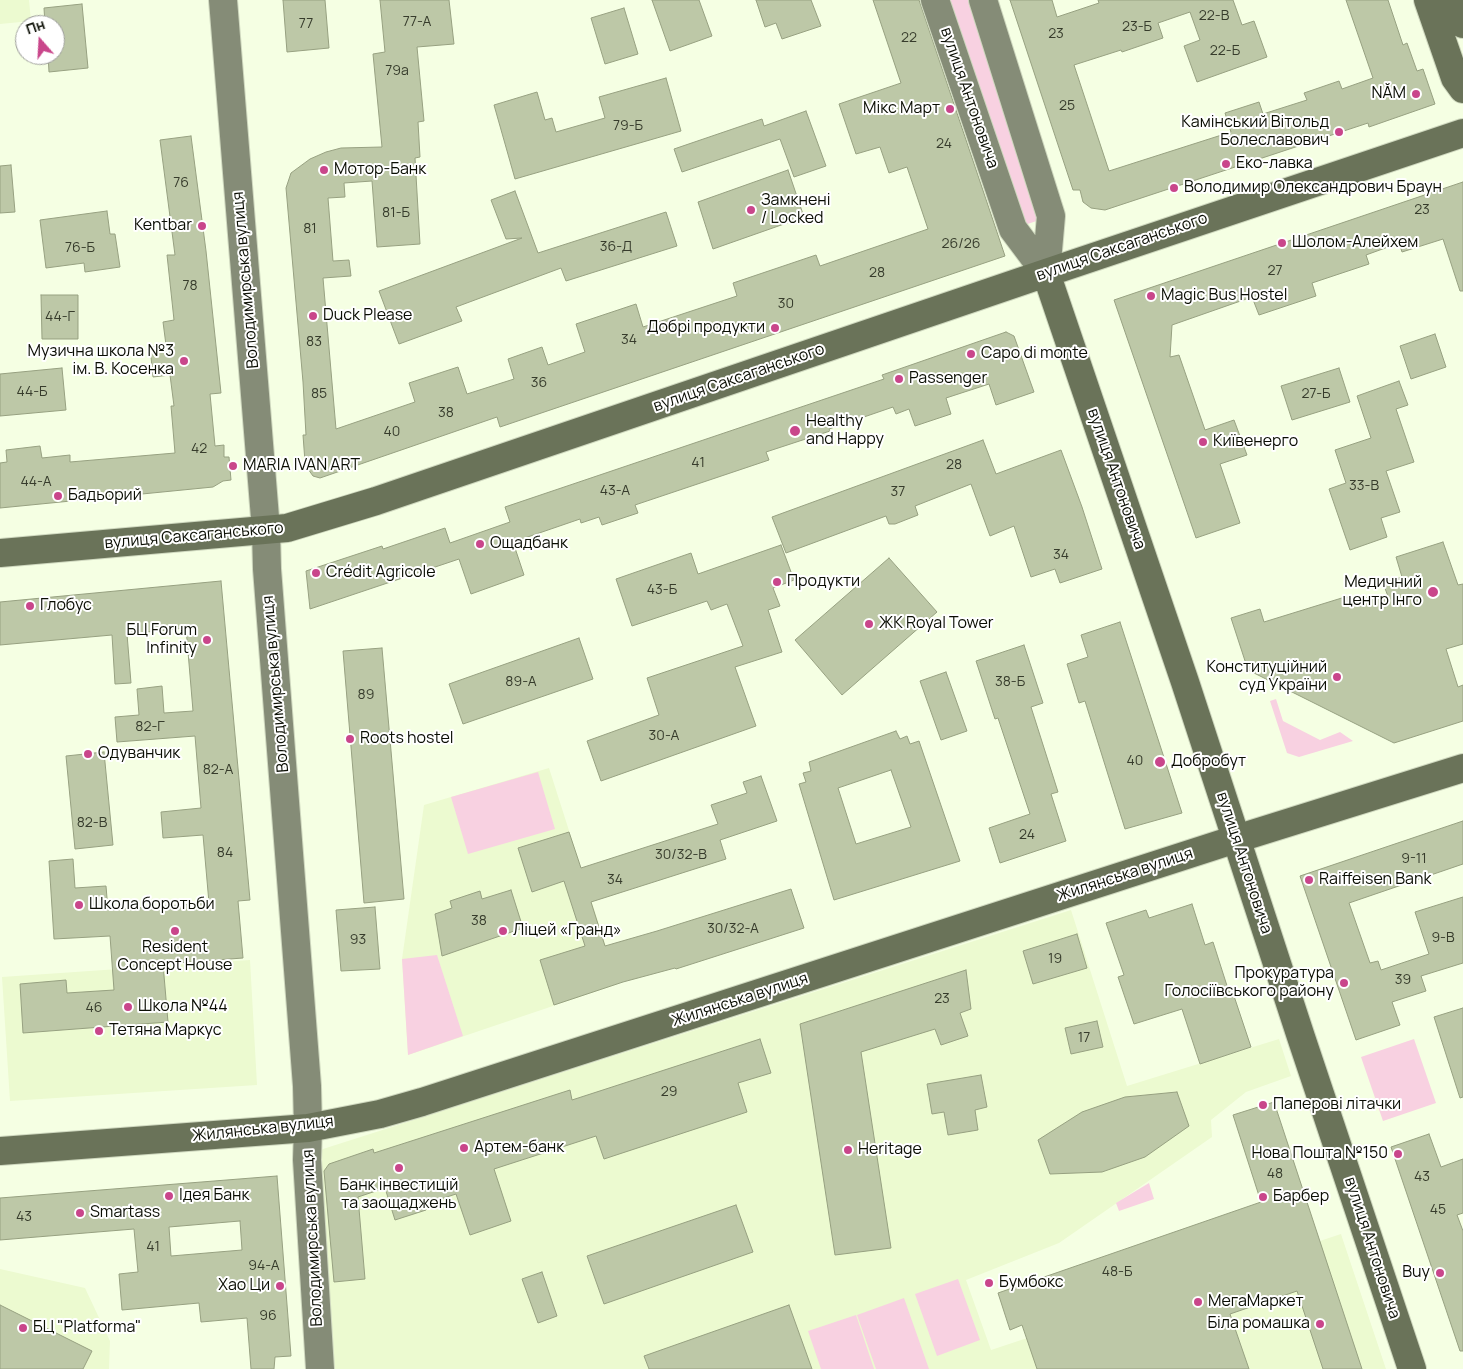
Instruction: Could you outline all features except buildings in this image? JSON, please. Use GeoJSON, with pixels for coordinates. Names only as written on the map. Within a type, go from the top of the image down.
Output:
{"type":"FeatureCollection","features":[{"type":"Feature","properties":{"kind":"main road"},"geometry":{"type":"LineString","coordinates":[[1428,0],[1455,78],[1463,89]]}},
{"type":"Feature","properties":{"kind":"main road"},"geometry":{"type":"LineString","coordinates":[[1454,0],[1463,24]]}},
{"type":"Feature","properties":{"kind":"main road","name":"вулиця Саксаганського"},"geometry":{"type":"LineString","coordinates":[[0,553],[287,528],[376,501],[1463,133]]}},
{"type":"Feature","properties":{"kind":"main road","name":"вулиця Антоновича"},"geometry":{"type":"LineString","coordinates":[[1046,273],[1182,674],[1412,1369]]}},
{"type":"Feature","properties":{"kind":"main road","name":"Жилянська вулиця"},"geometry":{"type":"LineString","coordinates":[[0,1151],[308,1128],[380,1114],[1463,768]]}},
{"type":"Feature","properties":{"kind":"street","name":"Володимирська вулиця"},"geometry":{"type":"LineString","coordinates":[[223,0],[266,530],[267,570],[305,1066],[308,1160],[320,1369]]}},
{"type":"Feature","properties":{"kind":"street","name":"вулиця Антоновича"},"geometry":{"type":"LineString","coordinates":[[935,0],[1013,229],[1046,273]]}},
{"type":"Feature","properties":{"kind":"street","name":"вулиця Антоновича"},"geometry":{"type":"LineString","coordinates":[[983,0],[1051,216],[1046,273]]}},
{"type":"Feature","properties":{"kind":"shaded area"},"geometry":{"type":"Polygon","coordinates":[[[0,0],[29,0],[30,15],[15,15],[15,23],[0,24],[0,0]]]}},
{"type":"Feature","properties":{"kind":"shaded area"},"geometry":{"type":"Polygon","coordinates":[[[935,0],[983,0],[1051,216],[1013,229],[935,0]]]}},
{"type":"Feature","properties":{"kind":"shaded area"},"geometry":{"type":"Polygon","coordinates":[[[1276,699],[1283,721],[1320,740],[1340,732],[1353,741],[1299,757],[1287,753],[1270,701],[1276,699]]]}},
{"type":"Feature","properties":{"kind":"shaded area","name":"Ліцей «Гранд»"},"geometry":{"type":"Polygon","coordinates":[[[549,768],[618,984],[408,1055],[402,959],[424,805],[549,768]]]}},
{"type":"Feature","properties":{"kind":"shaded area"},"geometry":{"type":"Polygon","coordinates":[[[538,772],[555,829],[468,854],[451,797],[538,772]]]}},
{"type":"Feature","properties":{"kind":"shaded area"},"geometry":{"type":"Polygon","coordinates":[[[1071,910],[1127,1086],[1279,1039],[1291,1076],[1246,1092],[1211,1120],[1212,1137],[1059,1243],[966,1280],[991,1350],[1341,1234],[1386,1369],[327,1369],[316,1154],[323,1149],[1071,910]]]}},
{"type":"Feature","properties":{"kind":"shaded area"},"geometry":{"type":"Polygon","coordinates":[[[437,955],[463,1036],[408,1055],[402,959],[437,955]]]}},
{"type":"Feature","properties":{"kind":"shaded area","name":"Школа №44"},"geometry":{"type":"Polygon","coordinates":[[[250,960],[257,1085],[10,1101],[2,977],[250,960]]]}},
{"type":"Feature","properties":{"kind":"shaded area"},"geometry":{"type":"Polygon","coordinates":[[[1414,1039],[1436,1103],[1383,1121],[1361,1057],[1414,1039]]]}},
{"type":"Feature","properties":{"kind":"shaded area"},"geometry":{"type":"Polygon","coordinates":[[[1149,1183],[1154,1199],[1119,1211],[1116,1203],[1149,1183]]]}},
{"type":"Feature","properties":{"kind":"shaded area"},"geometry":{"type":"Polygon","coordinates":[[[0,1269],[85,1288],[110,1341],[109,1369],[0,1369],[0,1269]]]}},
{"type":"Feature","properties":{"kind":"shaded area"},"geometry":{"type":"Polygon","coordinates":[[[958,1279],[980,1340],[937,1356],[915,1294],[958,1279]]]}},
{"type":"Feature","properties":{"kind":"shaded area"},"geometry":{"type":"Polygon","coordinates":[[[904,1298],[929,1369],[876,1369],[857,1315],[904,1298]]]}},
{"type":"Feature","properties":{"kind":"shaded area"},"geometry":{"type":"Polygon","coordinates":[[[856,1315],[874,1369],[821,1369],[808,1331],[856,1315]]]}},
{"type":"Feature","properties":{"kind":"place","name":"NĂM"},"geometry":{"type":"Point","coordinates":[1416,94]}},
{"type":"Feature","properties":{"kind":"place","name":"Мікс Март"},"geometry":{"type":"Point","coordinates":[950,109]}},
{"type":"Feature","properties":{"kind":"place","name":"Камінський Вітольд Болеславович"},"geometry":{"type":"Point","coordinates":[1339,132]}},
{"type":"Feature","properties":{"kind":"place","name":"Еко-лавка"},"geometry":{"type":"Point","coordinates":[1226,164]}},
{"type":"Feature","properties":{"kind":"place","name":"Мотор-Банк"},"geometry":{"type":"Point","coordinates":[324,170]}},
{"type":"Feature","properties":{"kind":"place","name":"Володимир Олександрович Браун"},"geometry":{"type":"Point","coordinates":[1174,188]}},
{"type":"Feature","properties":{"kind":"place","name":"Замкнені / Locked"},"geometry":{"type":"Point","coordinates":[751,210]}},
{"type":"Feature","properties":{"kind":"place","name":"Kentbar"},"geometry":{"type":"Point","coordinates":[202,226]}},
{"type":"Feature","properties":{"kind":"place","name":"Шолом-Алейхем"},"geometry":{"type":"Point","coordinates":[1282,243]}},
{"type":"Feature","properties":{"kind":"place","name":"Magic Bus Hostel"},"geometry":{"type":"Point","coordinates":[1151,296]}},
{"type":"Feature","properties":{"kind":"place","name":"Duck Please"},"geometry":{"type":"Point","coordinates":[313,316]}},
{"type":"Feature","properties":{"kind":"place","name":"Добрі продукти"},"geometry":{"type":"Point","coordinates":[775,328]}},
{"type":"Feature","properties":{"kind":"place","name":"Capo di monte"},"geometry":{"type":"Point","coordinates":[971,354]}},
{"type":"Feature","properties":{"kind":"place","name":"Музична школа №3 ім. В. Косенка"},"geometry":{"type":"Point","coordinates":[184,361]}},
{"type":"Feature","properties":{"kind":"place","name":"Passenger"},"geometry":{"type":"Point","coordinates":[899,379]}},
{"type":"Feature","properties":{"kind":"place","name":"Healthy and Happy"},"geometry":{"type":"Point","coordinates":[795,431]}},
{"type":"Feature","properties":{"kind":"place","name":"Київенерго"},"geometry":{"type":"Point","coordinates":[1203,442]}},
{"type":"Feature","properties":{"kind":"place","name":"MARIA IVAN ART"},"geometry":{"type":"Point","coordinates":[233,466]}},
{"type":"Feature","properties":{"kind":"place","name":"Бадьорий"},"geometry":{"type":"Point","coordinates":[58,496]}},
{"type":"Feature","properties":{"kind":"place","name":"Ощадбанк"},"geometry":{"type":"Point","coordinates":[480,544]}},
{"type":"Feature","properties":{"kind":"place","name":"Crédit Agricole"},"geometry":{"type":"Point","coordinates":[316,573]}},
{"type":"Feature","properties":{"kind":"place","name":"Продукти"},"geometry":{"type":"Point","coordinates":[777,582]}},
{"type":"Feature","properties":{"kind":"place","name":"Медичний центр Інго"},"geometry":{"type":"Point","coordinates":[1433,592]}},
{"type":"Feature","properties":{"kind":"place","name":"Глобус"},"geometry":{"type":"Point","coordinates":[30,606]}},
{"type":"Feature","properties":{"kind":"place","name":"ЖК Royal Tower"},"geometry":{"type":"Point","coordinates":[869,624]}},
{"type":"Feature","properties":{"kind":"place","name":"БЦ Forum Infinity"},"geometry":{"type":"Point","coordinates":[207,640]}},
{"type":"Feature","properties":{"kind":"place","name":"Конституційний суд України"},"geometry":{"type":"Point","coordinates":[1337,677]}},
{"type":"Feature","properties":{"kind":"place","name":"Roots hostel"},"geometry":{"type":"Point","coordinates":[350,739]}},
{"type":"Feature","properties":{"kind":"place","name":"Одуванчик"},"geometry":{"type":"Point","coordinates":[88,754]}},
{"type":"Feature","properties":{"kind":"place","name":"Добробут"},"geometry":{"type":"Point","coordinates":[1160,762]}},
{"type":"Feature","properties":{"kind":"place","name":"Raiffeisen Bank"},"geometry":{"type":"Point","coordinates":[1309,880]}},
{"type":"Feature","properties":{"kind":"place","name":"Школа боротьби"},"geometry":{"type":"Point","coordinates":[79,905]}},
{"type":"Feature","properties":{"kind":"place","name":"Resident Concept House"},"geometry":{"type":"Point","coordinates":[175,931]}},
{"type":"Feature","properties":{"kind":"place","name":"Ліцей «Гранд»"},"geometry":{"type":"Point","coordinates":[503,931]}},
{"type":"Feature","properties":{"kind":"place","name":"Прокуратура Голосіївського району"},"geometry":{"type":"Point","coordinates":[1344,983]}},
{"type":"Feature","properties":{"kind":"place","name":"Школа №44"},"geometry":{"type":"Point","coordinates":[128,1007]}},
{"type":"Feature","properties":{"kind":"place","name":"Тетяна Маркус"},"geometry":{"type":"Point","coordinates":[99,1031]}},
{"type":"Feature","properties":{"kind":"place","name":"Паперові літачки"},"geometry":{"type":"Point","coordinates":[1263,1105]}},
{"type":"Feature","properties":{"kind":"place","name":"Артем-банк"},"geometry":{"type":"Point","coordinates":[464,1148]}},
{"type":"Feature","properties":{"kind":"place","name":"Heritage"},"geometry":{"type":"Point","coordinates":[848,1150]}},
{"type":"Feature","properties":{"kind":"place","name":"Нова Пошта №150"},"geometry":{"type":"Point","coordinates":[1398,1154]}},
{"type":"Feature","properties":{"kind":"place","name":"Банк інвестицій та заощаджень"},"geometry":{"type":"Point","coordinates":[399,1168]}},
{"type":"Feature","properties":{"kind":"place","name":"Ідея Банк"},"geometry":{"type":"Point","coordinates":[169,1196]}},
{"type":"Feature","properties":{"kind":"place","name":"Барбер"},"geometry":{"type":"Point","coordinates":[1263,1197]}},
{"type":"Feature","properties":{"kind":"place","name":"Smartass"},"geometry":{"type":"Point","coordinates":[80,1213]}},
{"type":"Feature","properties":{"kind":"place","name":"Buy"},"geometry":{"type":"Point","coordinates":[1440,1273]}},
{"type":"Feature","properties":{"kind":"place","name":"Бумбокс"},"geometry":{"type":"Point","coordinates":[989,1283]}},
{"type":"Feature","properties":{"kind":"place","name":"Хао Ци"},"geometry":{"type":"Point","coordinates":[280,1286]}},
{"type":"Feature","properties":{"kind":"place","name":"МегаМаркет"},"geometry":{"type":"Point","coordinates":[1198,1302]}},
{"type":"Feature","properties":{"kind":"place","name":"Біла ромашка"},"geometry":{"type":"Point","coordinates":[1320,1324]}},
{"type":"Feature","properties":{"kind":"place","name":"БЦ \"Platforma\""},"geometry":{"type":"Point","coordinates":[23,1328]}}]}
